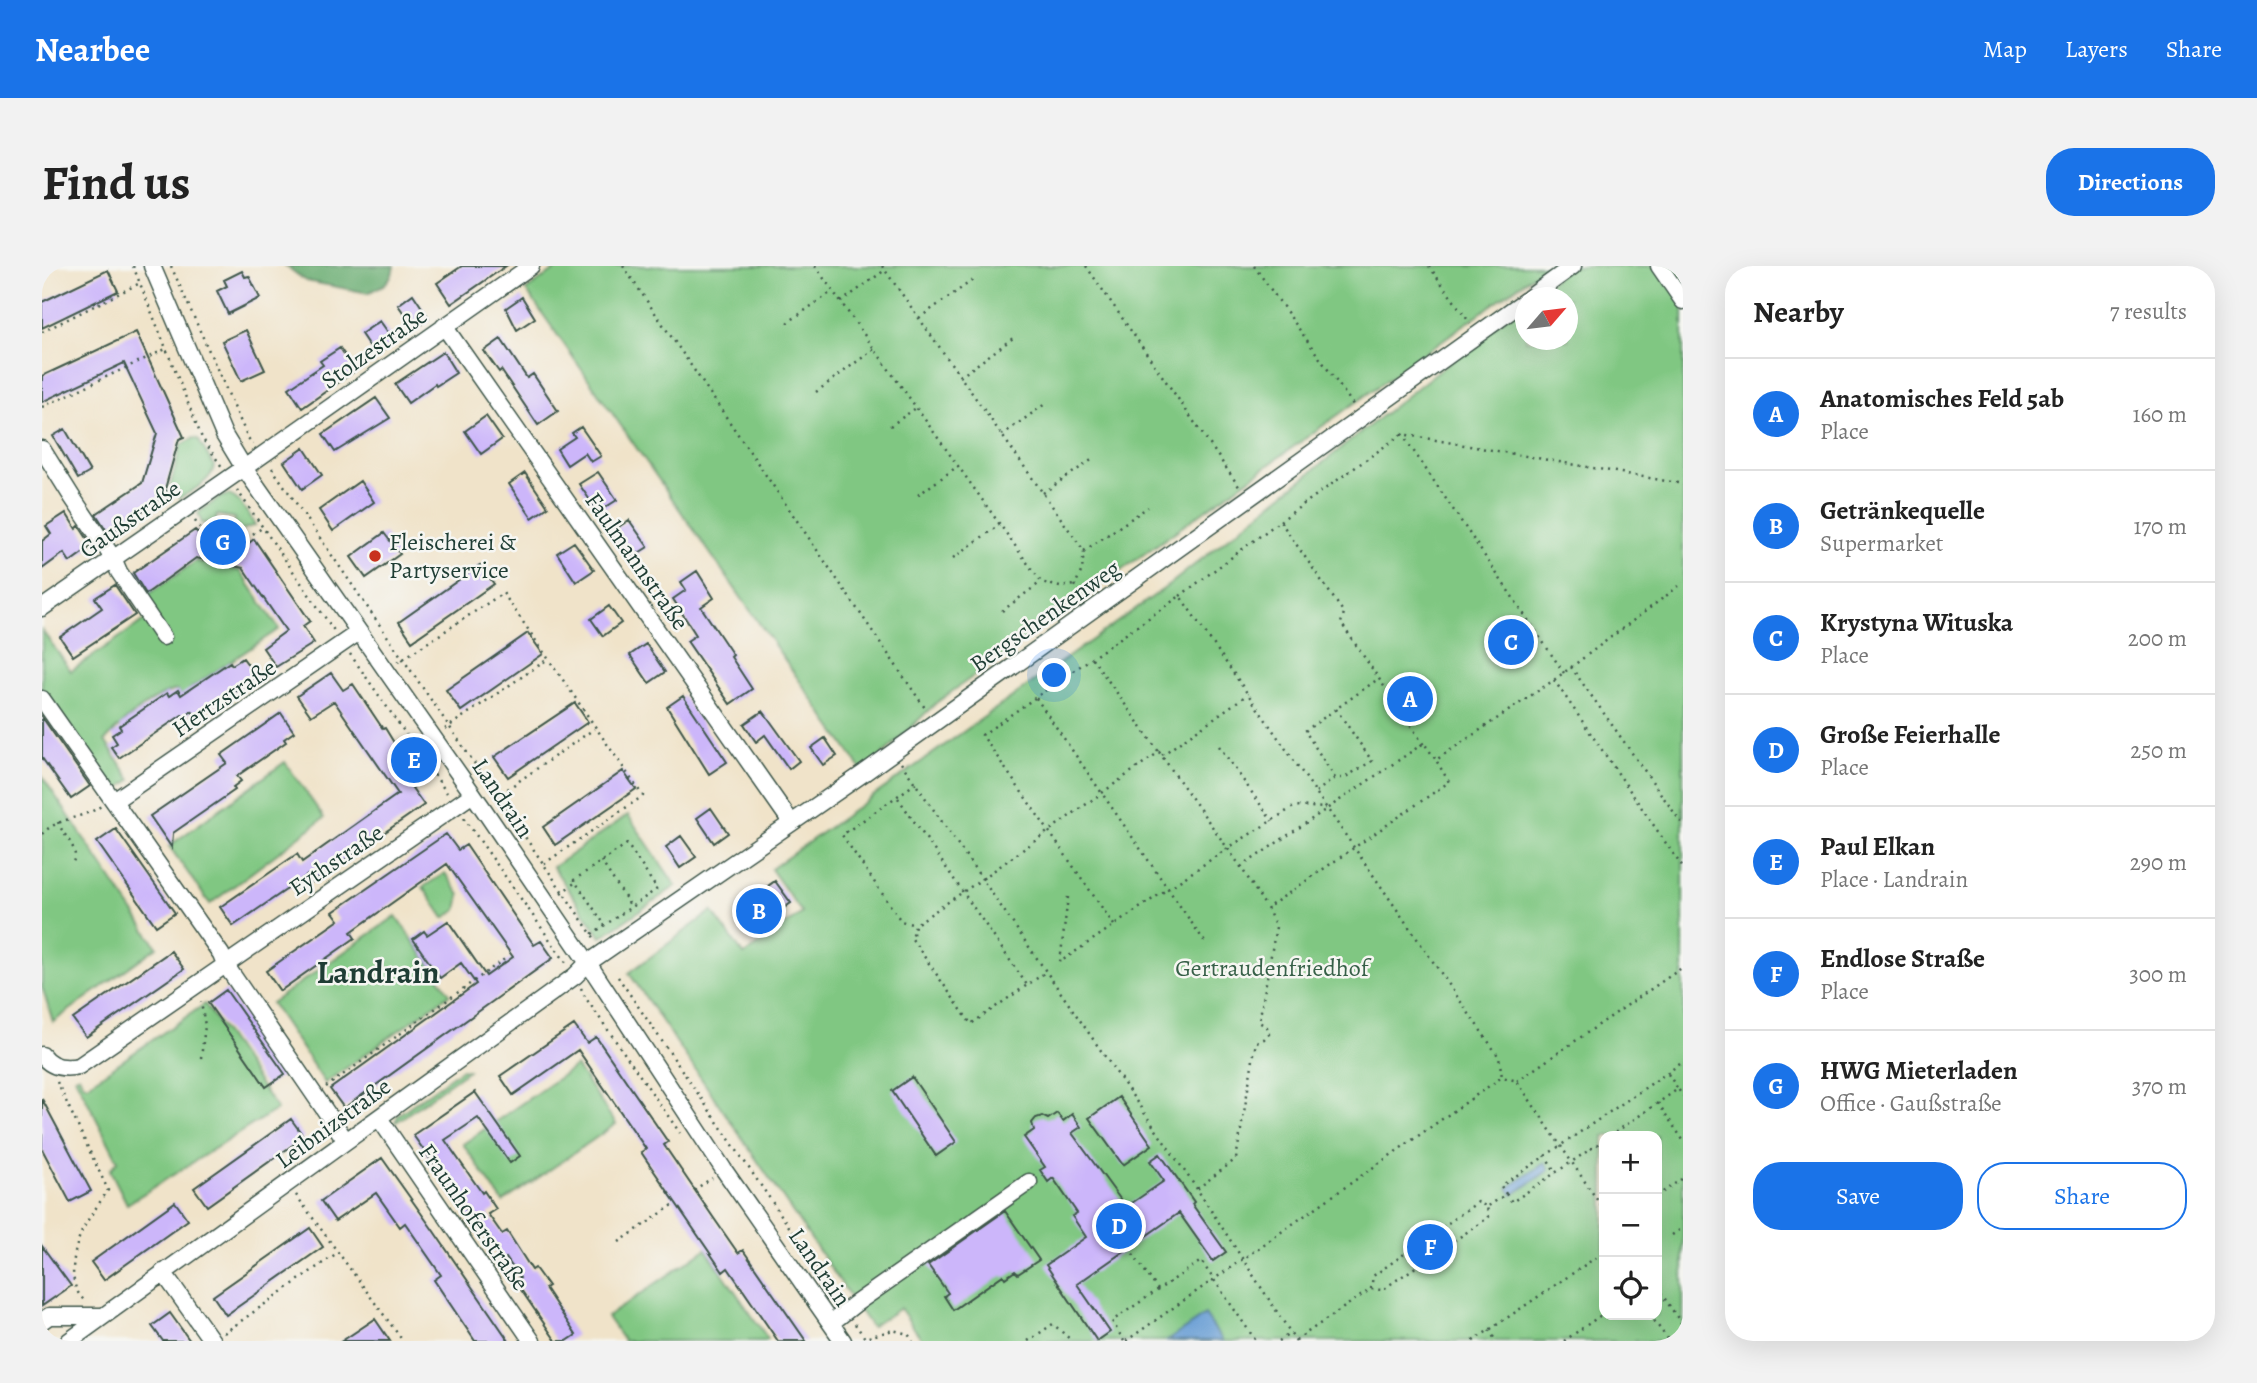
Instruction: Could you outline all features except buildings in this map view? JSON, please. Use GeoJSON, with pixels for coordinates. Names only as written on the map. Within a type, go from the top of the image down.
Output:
{"type":"FeatureCollection","features":[{"type":"Feature","properties":{"kind":"street","name":"Landrain"},"geometry":{"type":"LineString","coordinates":[[152,266],[224,436],[244,468],[478,800],[724,1170],[843,1341]]}},
{"type":"Feature","properties":{"kind":"street","name":"Stolzestraße"},"geometry":{"type":"LineString","coordinates":[[244,468],[531,266]]}},
{"type":"Feature","properties":{"kind":"street","name":"Bergschenkenweg"},"geometry":{"type":"LineString","coordinates":[[1544,287],[1573,266]]}},
{"type":"Feature","properties":{"kind":"street"},"geometry":{"type":"LineString","coordinates":[[1659,266],[1683,302]]}},
{"type":"Feature","properties":{"kind":"street","name":"Bergschenkenweg"},"geometry":{"type":"LineString","coordinates":[[588,963],[893,752],[1515,308]]}},
{"type":"Feature","properties":{"kind":"street","name":"Faulmannstraße"},"geometry":{"type":"LineString","coordinates":[[444,326],[791,822]]}},
{"type":"Feature","properties":{"kind":"street"},"geometry":{"type":"LineString","coordinates":[[42,449],[163,637]]}},
{"type":"Feature","properties":{"kind":"street","name":"Gaußstraße"},"geometry":{"type":"LineString","coordinates":[[42,608],[244,468]]}},
{"type":"Feature","properties":{"kind":"street","name":"Hertzstraße"},"geometry":{"type":"LineString","coordinates":[[113,800],[359,632]]}},
{"type":"Feature","properties":{"kind":"street"},"geometry":{"type":"LineString","coordinates":[[42,699],[221,954],[225,964],[346,1141]]}},
{"type":"Feature","properties":{"kind":"street","name":"Eythstraße"},"geometry":{"type":"LineString","coordinates":[[44,1058],[65,1069],[79,1066],[225,964],[478,800]]}},
{"type":"Feature","properties":{"kind":"street","name":"Leibnizstraße"},"geometry":{"type":"LineString","coordinates":[[69,1341],[576,976],[588,963]]}},
{"type":"Feature","properties":{"kind":"street","name":"Fraunhoferstraße"},"geometry":{"type":"LineString","coordinates":[[379,1118],[532,1341]]}},
{"type":"Feature","properties":{"kind":"street"},"geometry":{"type":"LineString","coordinates":[[831,1323],[1029,1182]]}},
{"type":"Feature","properties":{"kind":"street"},"geometry":{"type":"LineString","coordinates":[[163,1272],[212,1341]]}},
{"type":"Feature","properties":{"kind":"street"},"geometry":{"type":"LineString","coordinates":[[42,1321],[49,1315],[103,1316]]}},
{"type":"Feature","properties":{"kind":"path"},"geometry":{"type":"LineString","coordinates":[[171,266],[248,438],[263,455],[604,953]]}},
{"type":"Feature","properties":{"kind":"path"},"geometry":{"type":"LineString","coordinates":[[623,266],[927,711]]}},
{"type":"Feature","properties":{"kind":"path"},"geometry":{"type":"LineString","coordinates":[[815,266],[1041,582],[1060,587],[1074,585]]}},
{"type":"Feature","properties":{"kind":"path"},"geometry":{"type":"LineString","coordinates":[[1086,266],[1249,498]]}},
{"type":"Feature","properties":{"kind":"path"},"geometry":{"type":"LineString","coordinates":[[1254,266],[1362,417]]}},
{"type":"Feature","properties":{"kind":"path"},"geometry":{"type":"LineString","coordinates":[[1429,266],[1478,334]]}},
{"type":"Feature","properties":{"kind":"path"},"geometry":{"type":"LineString","coordinates":[[841,302],[883,268],[1084,551],[1082,570],[1074,585]]}},
{"type":"Feature","properties":{"kind":"path"},"geometry":{"type":"LineString","coordinates":[[919,318],[973,279]]}},
{"type":"Feature","properties":{"kind":"path"},"geometry":{"type":"LineString","coordinates":[[42,332],[136,285]]}},
{"type":"Feature","properties":{"kind":"path"},"geometry":{"type":"LineString","coordinates":[[787,323],[833,291]]}},
{"type":"Feature","properties":{"kind":"path"},"geometry":{"type":"LineString","coordinates":[[960,377],[1013,338]]}},
{"type":"Feature","properties":{"kind":"path"},"geometry":{"type":"LineString","coordinates":[[816,392],[874,349]]}},
{"type":"Feature","properties":{"kind":"path"},"geometry":{"type":"LineString","coordinates":[[42,407],[160,351]]}},
{"type":"Feature","properties":{"kind":"path"},"geometry":{"type":"LineString","coordinates":[[1002,435],[1045,404]]}},
{"type":"Feature","properties":{"kind":"path"},"geometry":{"type":"LineString","coordinates":[[890,426],[916,408]]}},
{"type":"Feature","properties":{"kind":"path"},"geometry":{"type":"LineString","coordinates":[[1114,925],[982,735],[1402,435],[1683,484]]}},
{"type":"Feature","properties":{"kind":"path"},"geometry":{"type":"LineString","coordinates":[[1402,435],[1564,673]]}},
{"type":"Feature","properties":{"kind":"path"},"geometry":{"type":"LineString","coordinates":[[1044,493],[1093,459]]}},
{"type":"Feature","properties":{"kind":"path"},"geometry":{"type":"LineString","coordinates":[[918,495],[958,467]]}},
{"type":"Feature","properties":{"kind":"path"},"geometry":{"type":"LineString","coordinates":[[1084,551],[1148,507]]}},
{"type":"Feature","properties":{"kind":"path"},"geometry":{"type":"LineString","coordinates":[[197,524],[200,527],[248,537],[279,516]]}},
{"type":"Feature","properties":{"kind":"path"},"geometry":{"type":"LineString","coordinates":[[1267,908],[1449,782],[1341,623],[1344,613],[1280,521]]}},
{"type":"Feature","properties":{"kind":"path"},"geometry":{"type":"LineString","coordinates":[[953,558],[999,525]]}},
{"type":"Feature","properties":{"kind":"path"},"geometry":{"type":"LineString","coordinates":[[1002,611],[1041,582]]}},
{"type":"Feature","properties":{"kind":"path"},"geometry":{"type":"LineString","coordinates":[[1436,760],[1564,673],[1683,583]]}},
{"type":"Feature","properties":{"kind":"path"},"geometry":{"type":"LineString","coordinates":[[1074,585],[1093,610]]}},
{"type":"Feature","properties":{"kind":"path"},"geometry":{"type":"LineString","coordinates":[[386,670],[503,593],[643,796],[528,875]]}},
{"type":"Feature","properties":{"kind":"path"},"geometry":{"type":"LineString","coordinates":[[1180,596],[1499,1057],[1503,1077]]}},
{"type":"Feature","properties":{"kind":"path"},"geometry":{"type":"LineString","coordinates":[[1092,658],[1241,867],[1276,927],[1259,1021],[1267,1027],[1269,1034],[1256,1042],[1236,1159],[1197,1189]]}},
{"type":"Feature","properties":{"kind":"path"},"geometry":{"type":"LineString","coordinates":[[433,737],[548,659]]}},
{"type":"Feature","properties":{"kind":"path"},"geometry":{"type":"LineString","coordinates":[[1571,667],[1683,825]]}},
{"type":"Feature","properties":{"kind":"path"},"geometry":{"type":"LineString","coordinates":[[1335,778],[1305,731],[1378,679]]}},
{"type":"Feature","properties":{"kind":"path"},"geometry":{"type":"LineString","coordinates":[[1554,680],[1683,868]]}},
{"type":"Feature","properties":{"kind":"path"},"geometry":{"type":"LineString","coordinates":[[1046,972],[971,1024],[912,939],[915,925],[1248,694]]}},
{"type":"Feature","properties":{"kind":"path"},"geometry":{"type":"LineString","coordinates":[[1036,698],[1207,945]]}},
{"type":"Feature","properties":{"kind":"path"},"geometry":{"type":"LineString","coordinates":[[1316,792],[1335,778],[1344,778],[1372,761],[1336,709]]}},
{"type":"Feature","properties":{"kind":"path"},"geometry":{"type":"LineString","coordinates":[[478,800],[497,796],[595,728]]}},
{"type":"Feature","properties":{"kind":"path"},"geometry":{"type":"LineString","coordinates":[[1241,867],[1424,745]]}},
{"type":"Feature","properties":{"kind":"path"},"geometry":{"type":"LineString","coordinates":[[1219,746],[1272,821]]}},
{"type":"Feature","properties":{"kind":"path"},"geometry":{"type":"LineString","coordinates":[[893,752],[1197,1189],[1296,1340],[1371,1289],[1382,1290],[1489,1217],[1487,1207],[1478,1202],[1373,1276],[1371,1289]]}},
{"type":"Feature","properties":{"kind":"path"},"geometry":{"type":"LineString","coordinates":[[915,925],[901,921],[842,835],[916,783]]}},
{"type":"Feature","properties":{"kind":"path"},"geometry":{"type":"LineString","coordinates":[[897,796],[1027,985]]}},
{"type":"Feature","properties":{"kind":"path"},"geometry":{"type":"LineString","coordinates":[[42,834],[58,822],[94,812],[113,800]]}},
{"type":"Feature","properties":{"kind":"path"},"geometry":{"type":"LineString","coordinates":[[1068,897],[1060,962],[1168,887],[1295,806],[1327,808]]}},
{"type":"Feature","properties":{"kind":"path"},"geometry":{"type":"LineString","coordinates":[[58,822],[75,849],[74,862],[70,865]]}},
{"type":"Feature","properties":{"kind":"path"},"geometry":{"type":"LineString","coordinates":[[547,903],[576,882],[574,880],[627,844],[657,889],[592,934]]}},
{"type":"Feature","properties":{"kind":"path"},"geometry":{"type":"LineString","coordinates":[[601,862],[631,906]]}},
{"type":"Feature","properties":{"kind":"path"},"geometry":{"type":"LineString","coordinates":[[576,882],[605,925]]}},
{"type":"Feature","properties":{"kind":"path"},"geometry":{"type":"LineString","coordinates":[[315,1095],[506,958]]}},
{"type":"Feature","properties":{"kind":"path"},"geometry":{"type":"LineString","coordinates":[[1517,1081],[1683,967]]}},
{"type":"Feature","properties":{"kind":"path"},"geometry":{"type":"LineString","coordinates":[[617,977],[865,1338],[893,1330],[908,1334],[913,1341]]}},
{"type":"Feature","properties":{"kind":"path"},"geometry":{"type":"LineString","coordinates":[[192,987],[204,1012],[201,1058]]}},
{"type":"Feature","properties":{"kind":"path"},"geometry":{"type":"LineString","coordinates":[[44,1058],[108,1191],[81,1234],[72,1269],[78,1295],[103,1316]]}},
{"type":"Feature","properties":{"kind":"path"},"geometry":{"type":"LineString","coordinates":[[1599,1143],[1512,1202],[1501,1186],[1683,1062]]}},
{"type":"Feature","properties":{"kind":"path"},"geometry":{"type":"LineString","coordinates":[[1667,1073],[1683,1096]]}},
{"type":"Feature","properties":{"kind":"path"},"geometry":{"type":"LineString","coordinates":[[1503,1077],[1517,1081],[1599,1202]]}},
{"type":"Feature","properties":{"kind":"path"},"geometry":{"type":"LineString","coordinates":[[1256,1341],[1215,1280],[1201,1261],[1112,1321],[1125,1341],[1215,1280],[1503,1077]]}},
{"type":"Feature","properties":{"kind":"path"},"geometry":{"type":"LineString","coordinates":[[1617,1131],[1678,1089]]}},
{"type":"Feature","properties":{"kind":"path"},"geometry":{"type":"LineString","coordinates":[[1658,1103],[1683,1140]]}},
{"type":"Feature","properties":{"kind":"path"},"geometry":{"type":"LineString","coordinates":[[1545,1155],[1556,1173]]}},
{"type":"Feature","properties":{"kind":"path"},"geometry":{"type":"LineString","coordinates":[[694,1190],[724,1170]]}},
{"type":"Feature","properties":{"kind":"path"},"geometry":{"type":"LineString","coordinates":[[1660,1194],[1683,1178]]}},
{"type":"Feature","properties":{"kind":"path"},"geometry":{"type":"LineString","coordinates":[[288,1184],[401,1340]]}},
{"type":"Feature","properties":{"kind":"path"},"geometry":{"type":"LineString","coordinates":[[1487,1207],[1506,1194]]}},
{"type":"Feature","properties":{"kind":"path"},"geometry":{"type":"LineString","coordinates":[[619,1242],[676,1203]]}},
{"type":"Feature","properties":{"kind":"path"},"geometry":{"type":"LineString","coordinates":[[1672,1236],[1683,1228]]}},
{"type":"Feature","properties":{"kind":"path"},"geometry":{"type":"LineString","coordinates":[[1129,1248],[1158,1290]]}},
{"type":"Feature","properties":{"kind":"path"},"geometry":{"type":"LineString","coordinates":[[212,1341],[337,1253]]}},
{"type":"Feature","properties":{"kind":"path"},"geometry":{"type":"LineString","coordinates":[[1473,1341],[1599,1255]]}},
{"type":"Feature","properties":{"kind":"path"},"geometry":{"type":"LineString","coordinates":[[1662,1294],[1683,1326]]}},
{"type":"Feature","properties":{"kind":"path"},"geometry":{"type":"LineString","coordinates":[[1564,1341],[1599,1316]]}},
{"type":"Feature","properties":{"kind":"path"},"geometry":{"type":"LineString","coordinates":[[1654,1320],[1669,1341]]}},
{"type":"Feature","properties":{"kind":"path"},"geometry":{"type":"LineString","coordinates":[[1028,1341],[1053,1324],[1072,1341]]}},
{"type":"Feature","properties":{"kind":"path"},"geometry":{"type":"LineString","coordinates":[[1489,1330],[1496,1341]]}},
{"type":"Feature","properties":{"kind":"path"},"geometry":{"type":"LineString","coordinates":[[1279,1341],[1291,1333]]}},
{"type":"Feature","properties":{"kind":"green space"},"geometry":{"type":"Polygon","coordinates":[[[286,266],[394,266],[392,275],[385,284],[368,293],[306,281],[286,266]]]}},
{"type":"Feature","properties":{"kind":"green space"},"geometry":{"type":"Polygon","coordinates":[[[561,266],[1546,266],[936,703],[864,773],[526,290],[561,266]]]}},
{"type":"Feature","properties":{"kind":"green space","name":"Gertraudenfriedhof"},"geometry":{"type":"Polygon","coordinates":[[[1570,266],[1683,266],[1683,1341],[923,1341],[900,1308],[871,1327],[629,973],[712,911],[744,955],[802,913],[771,869],[1169,585],[1515,310],[1515,350],[1578,350],[1578,287],[1544,287],[1570,266]]]}},
{"type":"Feature","properties":{"kind":"green space"},"geometry":{"type":"Polygon","coordinates":[[[194,438],[198,439],[214,466],[206,481],[180,498],[174,491],[169,491],[181,445],[194,438]]]}},
{"type":"Feature","properties":{"kind":"green space"},"geometry":{"type":"Polygon","coordinates":[[[228,495],[240,503],[255,525],[242,530],[234,529],[235,518],[217,515],[215,525],[202,523],[198,513],[228,495]]]}},
{"type":"Feature","properties":{"kind":"green space"},"geometry":{"type":"Polygon","coordinates":[[[196,561],[240,571],[279,629],[191,688],[183,698],[177,690],[168,693],[128,718],[105,741],[131,780],[112,793],[42,692],[42,630],[71,671],[156,612],[146,596],[196,561]]]}},
{"type":"Feature","properties":{"kind":"green space"},"geometry":{"type":"Polygon","coordinates":[[[285,762],[324,818],[210,904],[169,846],[285,762]]]}},
{"type":"Feature","properties":{"kind":"green space"},"geometry":{"type":"Polygon","coordinates":[[[42,776],[157,947],[53,1022],[42,986],[42,776]]]}},
{"type":"Feature","properties":{"kind":"green space"},"geometry":{"type":"Polygon","coordinates":[[[628,815],[676,886],[601,937],[553,867],[628,815]]]}},
{"type":"Feature","properties":{"kind":"green space"},"geometry":{"type":"Polygon","coordinates":[[[445,873],[460,895],[457,910],[444,918],[423,887],[445,873]]]}},
{"type":"Feature","properties":{"kind":"green space"},"geometry":{"type":"Polygon","coordinates":[[[396,916],[450,994],[325,1083],[271,1003],[396,916]]]}},
{"type":"Feature","properties":{"kind":"green space"},"geometry":{"type":"Polygon","coordinates":[[[205,1004],[277,1109],[127,1204],[110,1170],[118,1161],[75,1077],[79,1075],[87,1085],[205,1004]]]}},
{"type":"Feature","properties":{"kind":"green space"},"geometry":{"type":"Polygon","coordinates":[[[576,1066],[616,1124],[503,1202],[463,1144],[576,1066]]]}},
{"type":"Feature","properties":{"kind":"green space"},"geometry":{"type":"Polygon","coordinates":[[[462,1069],[468,1070],[395,1123],[398,1115],[462,1069]]]}},
{"type":"Feature","properties":{"kind":"green space"},"geometry":{"type":"Polygon","coordinates":[[[706,1249],[768,1339],[624,1341],[607,1317],[706,1249]]]}},
{"type":"Feature","properties":{"kind":"water"},"geometry":{"type":"Polygon","coordinates":[[[1545,1163],[1549,1170],[1513,1195],[1508,1188],[1545,1163]]]}},
{"type":"Feature","properties":{"kind":"water"},"geometry":{"type":"Polygon","coordinates":[[[1205,1315],[1223,1341],[1167,1341],[1205,1315]]]}},
{"type":"Feature","properties":{"kind":"place","name":"HWG Mieterladen"},"geometry":{"type":"Point","coordinates":[223,542]}},
{"type":"Feature","properties":{"kind":"place","name":"Fleischerei & Partyservice"},"geometry":{"type":"Point","coordinates":[375,556]}},
{"type":"Feature","properties":{"kind":"place","name":"Krystyna Wituska"},"geometry":{"type":"Point","coordinates":[1511,642]}},
{"type":"Feature","properties":{"kind":"place","name":"Anatomisches Feld 5ab"},"geometry":{"type":"Point","coordinates":[1410,699]}},
{"type":"Feature","properties":{"kind":"place","name":"Paul Elkan"},"geometry":{"type":"Point","coordinates":[414,760]}},
{"type":"Feature","properties":{"kind":"place","name":"Getränkequelle"},"geometry":{"type":"Point","coordinates":[759,911]}},
{"type":"Feature","properties":{"kind":"place","name":"Große Feierhalle"},"geometry":{"type":"Point","coordinates":[1119,1226]}},
{"type":"Feature","properties":{"kind":"place","name":"Endlose Straße"},"geometry":{"type":"Point","coordinates":[1430,1247]}},
{"type":"Feature","properties":{"kind":"district","name":"Landrain"},"geometry":{"type":"Point","coordinates":[378,972]}}]}
